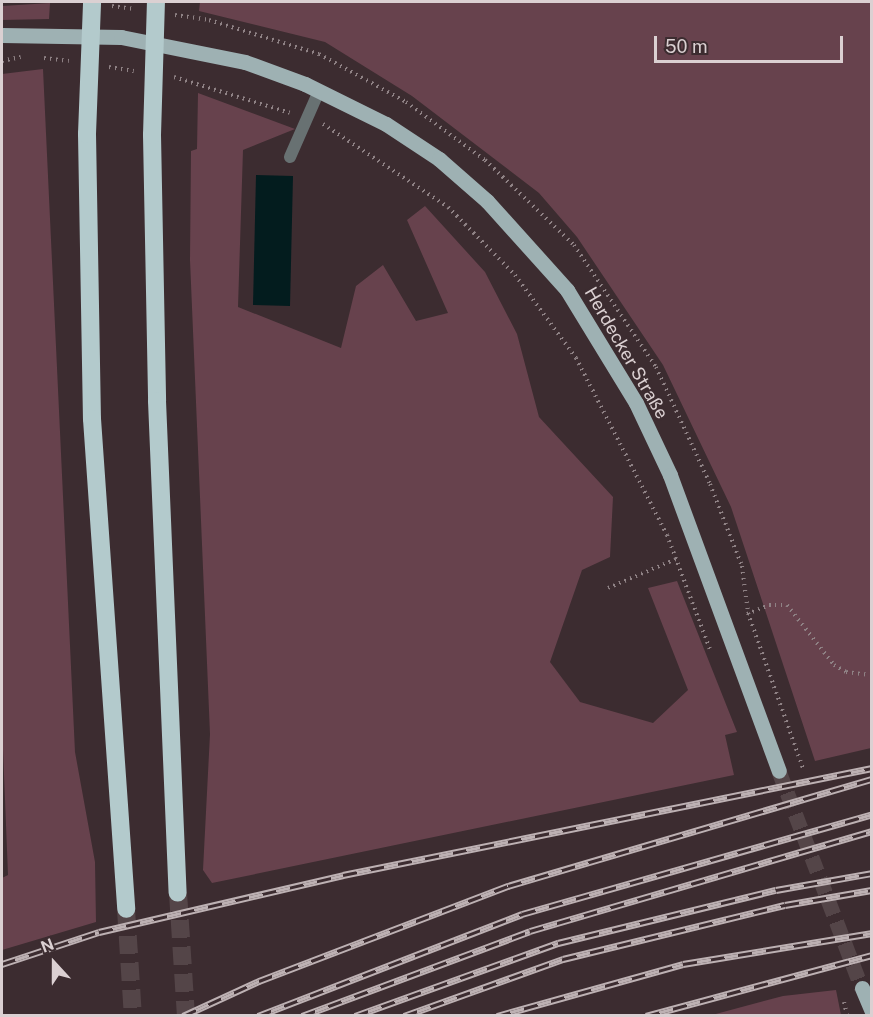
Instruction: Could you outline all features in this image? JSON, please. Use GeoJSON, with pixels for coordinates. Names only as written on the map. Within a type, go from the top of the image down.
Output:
{"type":"FeatureCollection","features":[{"type":"Feature","properties":{"kind":"highway"},"geometry":{"type":"LineString","coordinates":[[98,3],[87,134],[92,419],[126,909]]}},
{"type":"Feature","properties":{"kind":"highway"},"geometry":{"type":"LineString","coordinates":[[159,7],[152,135],[157,401],[178,893]]}},
{"type":"Feature","properties":{"kind":"main road","name":"Herdecker Straße"},"geometry":{"type":"LineString","coordinates":[[2,35],[110,36],[185,46],[245,62],[319,91],[386,124],[439,159],[534,249],[597,333],[636,403],[726,622],[779,771]]}},
{"type":"Feature","properties":{"kind":"main road"},"geometry":{"type":"LineString","coordinates":[[862,988],[872,1011]]}},
{"type":"Feature","properties":{"kind":"lane"},"geometry":{"type":"LineString","coordinates":[[290,157],[319,91]]}},
{"type":"Feature","properties":{"kind":"path"},"geometry":{"type":"LineString","coordinates":[[98,3],[139,10]]}},
{"type":"Feature","properties":{"kind":"path"},"geometry":{"type":"LineString","coordinates":[[159,7],[319,54],[406,102],[485,160],[574,245],[656,367],[742,566],[748,613],[803,768]]}},
{"type":"Feature","properties":{"kind":"path"},"geometry":{"type":"LineString","coordinates":[[2,61],[30,56]]}},
{"type":"Feature","properties":{"kind":"path"},"geometry":{"type":"LineString","coordinates":[[41,57],[74,62]]}},
{"type":"Feature","properties":{"kind":"path"},"geometry":{"type":"LineString","coordinates":[[97,66],[141,72]]}},
{"type":"Feature","properties":{"kind":"path"},"geometry":{"type":"LineString","coordinates":[[164,76],[197,81],[323,124],[448,207],[515,275],[576,358],[676,560],[714,659]]}},
{"type":"Feature","properties":{"kind":"path"},"geometry":{"type":"LineString","coordinates":[[608,588],[697,549]]}},
{"type":"Feature","properties":{"kind":"path"},"geometry":{"type":"LineString","coordinates":[[726,622],[768,605],[787,605],[834,665],[846,672],[872,675]]}},
{"type":"Feature","properties":{"kind":"shaded area"},"geometry":{"type":"Polygon","coordinates":[[[200,2],[871,2],[871,748],[815,761],[731,507],[663,365],[577,237],[539,193],[412,96],[325,42],[199,11],[200,2]]]}},
{"type":"Feature","properties":{"kind":"shaded area"},"geometry":{"type":"Polygon","coordinates":[[[50,3],[49,19],[2,20],[2,6],[50,3]]]}},
{"type":"Feature","properties":{"kind":"shaded area"},"geometry":{"type":"Polygon","coordinates":[[[43,69],[75,752],[95,862],[96,922],[2,950],[2,878],[8,875],[2,724],[2,74],[43,69]]]}},
{"type":"Feature","properties":{"kind":"shaded area"},"geometry":{"type":"Polygon","coordinates":[[[198,93],[295,129],[243,150],[238,307],[341,348],[356,286],[383,265],[416,321],[448,313],[407,220],[425,206],[485,272],[517,334],[539,417],[613,497],[610,557],[582,570],[550,662],[580,702],[653,723],[688,690],[648,588],[677,581],[737,732],[725,735],[734,775],[212,883],[203,870],[210,734],[190,260],[191,151],[197,149],[198,93]]]}},
{"type":"Feature","properties":{"kind":"shaded area"},"geometry":{"type":"Polygon","coordinates":[[[836,990],[841,1015],[712,1015],[783,996],[836,990]]]}},
{"type":"Feature","properties":{"kind":"water"},"geometry":{"type":"Polygon","coordinates":[[[256,175],[293,176],[290,306],[253,305],[256,175]]]}},
{"type":"Feature","properties":{"kind":"tunnel"},"geometry":{"type":"LineString","coordinates":[[779,771],[862,988]]}},
{"type":"Feature","properties":{"kind":"tunnel"},"geometry":{"type":"LineString","coordinates":[[178,893],[186,1016]]}},
{"type":"Feature","properties":{"kind":"tunnel"},"geometry":{"type":"LineString","coordinates":[[126,909],[133,1016]]}},
{"type":"Feature","properties":{"kind":"railway"},"geometry":{"type":"LineString","coordinates":[[2,964],[99,932],[343,875],[872,768]]}},
{"type":"Feature","properties":{"kind":"railway"},"geometry":{"type":"LineString","coordinates":[[183,1016],[259,981],[508,886],[872,779]]}},
{"type":"Feature","properties":{"kind":"railway"},"geometry":{"type":"LineString","coordinates":[[258,1016],[522,914],[872,814]]}},
{"type":"Feature","properties":{"kind":"railway"},"geometry":{"type":"LineString","coordinates":[[302,1016],[530,931],[872,831]]}},
{"type":"Feature","properties":{"kind":"railway"},"geometry":{"type":"LineString","coordinates":[[355,1016],[558,943],[776,890],[872,873]]}},
{"type":"Feature","properties":{"kind":"railway"},"geometry":{"type":"LineString","coordinates":[[404,1016],[563,959],[785,905],[872,890]]}},
{"type":"Feature","properties":{"kind":"railway"},"geometry":{"type":"LineString","coordinates":[[497,1016],[683,964],[872,933]]}},
{"type":"Feature","properties":{"kind":"railway"},"geometry":{"type":"LineString","coordinates":[[646,1016],[872,955]]}}]}
